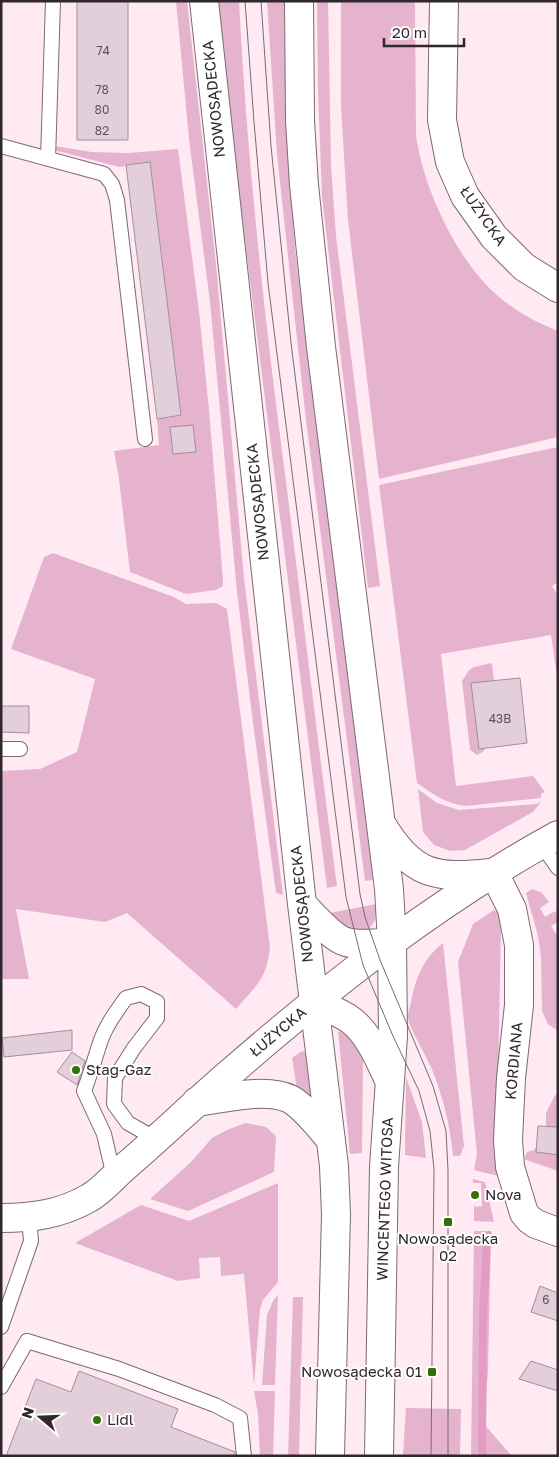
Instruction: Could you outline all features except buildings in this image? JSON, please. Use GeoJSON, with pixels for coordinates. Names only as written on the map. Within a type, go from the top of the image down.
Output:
{"type":"FeatureCollection","features":[{"type":"Feature","properties":{"kind":"main road","name":"NOWOSĄDECKA"},"geometry":{"type":"LineString","coordinates":[[204,1],[313,1002]]}},
{"type":"Feature","properties":{"kind":"main road"},"geometry":{"type":"LineString","coordinates":[[299,1],[300,121],[304,185],[321,347],[389,889],[392,942],[365,944],[345,942],[334,935],[302,904]]}},
{"type":"Feature","properties":{"kind":"main road","name":"ŁUŻYCKA"},"geometry":{"type":"LineString","coordinates":[[444,1],[442,120],[450,162],[465,196],[494,237],[524,267],[558,288]]}},
{"type":"Feature","properties":{"kind":"main road"},"geometry":{"type":"LineString","coordinates":[[380,822],[392,842],[416,866],[442,875],[460,876],[494,873]]}},
{"type":"Feature","properties":{"kind":"main road","name":"ŁUŻYCKA"},"geometry":{"type":"LineString","coordinates":[[1,1218],[29,1218],[55,1212],[90,1198],[196,1102],[313,1002],[433,912],[549,840]]}},
{"type":"Feature","properties":{"kind":"main road","name":"KORDIANA"},"geometry":{"type":"LineString","coordinates":[[494,873],[512,909],[519,945],[519,1005],[511,1078],[508,1140],[510,1167],[524,1212],[529,1219],[536,1224],[558,1232]]}},
{"type":"Feature","properties":{"kind":"main road","name":"WINCENTEGO WITOSA"},"geometry":{"type":"LineString","coordinates":[[379,1456],[384,1167],[393,1036],[392,942]]}},
{"type":"Feature","properties":{"kind":"main road"},"geometry":{"type":"LineString","coordinates":[[313,1002],[339,1013],[352,1021],[364,1033],[376,1052],[390,1083]]}},
{"type":"Feature","properties":{"kind":"main road"},"geometry":{"type":"LineString","coordinates":[[313,1002],[334,1166],[336,1214],[330,1456]]}},
{"type":"Feature","properties":{"kind":"main road"},"geometry":{"type":"LineString","coordinates":[[196,1102],[268,1094],[290,1099],[331,1140]]}},
{"type":"Feature","properties":{"kind":"lane"},"geometry":{"type":"LineString","coordinates":[[48,159],[54,1]]}},
{"type":"Feature","properties":{"kind":"lane"},"geometry":{"type":"LineString","coordinates":[[1,146],[104,174],[112,184],[117,200],[145,439]]}},
{"type":"Feature","properties":{"kind":"lane"},"geometry":{"type":"LineString","coordinates":[[1,749],[20,748]]}},
{"type":"Feature","properties":{"kind":"lane"},"geometry":{"type":"LineString","coordinates":[[549,840],[558,868]]}},
{"type":"Feature","properties":{"kind":"lane"},"geometry":{"type":"LineString","coordinates":[[114,1177],[104,1134],[84,1091],[98,1056],[99,1046],[112,1018],[126,998],[141,994],[157,1002],[157,1018],[134,1048],[115,1078],[114,1104],[128,1123],[156,1139]]}},
{"type":"Feature","properties":{"kind":"lane"},"geometry":{"type":"LineString","coordinates":[[1,1327],[31,1240],[29,1218]]}},
{"type":"Feature","properties":{"kind":"lane"},"geometry":{"type":"LineString","coordinates":[[1,1387],[28,1341],[119,1369],[215,1405],[240,1418],[244,1456]]}},
{"type":"Feature","properties":{"kind":"shaded area"},"geometry":{"type":"Polygon","coordinates":[[[176,1],[187,1],[216,264],[244,578],[283,895],[276,893],[237,592],[210,302],[189,139],[176,1]]]}},
{"type":"Feature","properties":{"kind":"shaded area"},"geometry":{"type":"Polygon","coordinates":[[[218,1],[239,1],[247,122],[264,302],[337,886],[327,888],[235,162],[218,1]]]}},
{"type":"Feature","properties":{"kind":"shaded area"},"geometry":{"type":"Polygon","coordinates":[[[267,1],[284,1],[287,137],[295,248],[373,880],[365,881],[306,420],[277,154],[267,1]]]}},
{"type":"Feature","properties":{"kind":"shaded area"},"geometry":{"type":"Polygon","coordinates":[[[317,1],[328,1],[331,165],[336,236],[380,586],[368,588],[322,197],[317,1]]]}},
{"type":"Feature","properties":{"kind":"shaded area"},"geometry":{"type":"Polygon","coordinates":[[[341,1],[415,1],[416,135],[426,178],[444,222],[456,244],[483,281],[498,296],[519,312],[558,331],[558,437],[379,479],[348,220],[341,106],[341,1]]]}},
{"type":"Feature","properties":{"kind":"shaded area"},"geometry":{"type":"Polygon","coordinates":[[[54,146],[92,152],[129,153],[178,149],[199,311],[209,410],[223,580],[223,586],[216,590],[186,594],[130,572],[114,451],[159,445],[157,419],[181,415],[150,162],[119,167],[54,150],[54,146]]]}},
{"type":"Feature","properties":{"kind":"shaded area"},"geometry":{"type":"Polygon","coordinates":[[[558,447],[558,582],[552,586],[558,596],[558,683],[551,635],[441,654],[456,786],[533,776],[545,792],[541,794],[541,798],[466,806],[452,803],[440,798],[417,783],[379,485],[558,447]]]}},
{"type":"Feature","properties":{"kind":"shaded area"},"geometry":{"type":"Polygon","coordinates":[[[53,553],[174,597],[186,604],[216,603],[227,609],[270,947],[263,975],[255,988],[236,1009],[127,913],[105,922],[16,909],[29,979],[1,979],[1,771],[40,769],[77,752],[95,679],[11,649],[44,557],[53,553]]]}},
{"type":"Feature","properties":{"kind":"shaded area"},"geometry":{"type":"Polygon","coordinates":[[[492,663],[494,681],[485,748],[483,752],[477,755],[470,750],[462,681],[469,670],[474,667],[492,663]]]}},
{"type":"Feature","properties":{"kind":"shaded area"},"geometry":{"type":"Polygon","coordinates":[[[418,789],[437,803],[459,810],[536,804],[541,802],[533,812],[465,850],[450,851],[434,845],[423,832],[418,789]]]}},
{"type":"Feature","properties":{"kind":"shaded area"},"geometry":{"type":"Polygon","coordinates":[[[532,889],[541,892],[549,902],[540,908],[545,917],[555,911],[558,915],[558,922],[551,926],[558,937],[558,1031],[548,1024],[542,1011],[541,957],[538,936],[526,893],[532,889]]]}},
{"type":"Feature","properties":{"kind":"shaded area"},"geometry":{"type":"Polygon","coordinates":[[[376,904],[376,915],[373,924],[367,930],[357,934],[332,921],[330,913],[376,904]]]}},
{"type":"Feature","properties":{"kind":"shaded area"},"geometry":{"type":"Polygon","coordinates":[[[494,910],[501,914],[498,1176],[474,1170],[477,1154],[458,962],[473,924],[494,910]]]}},
{"type":"Feature","properties":{"kind":"shaded area"},"geometry":{"type":"Polygon","coordinates":[[[443,943],[464,1146],[460,1156],[453,1156],[448,1122],[439,1089],[431,1067],[411,1028],[408,1016],[421,970],[430,955],[443,943]]]}},
{"type":"Feature","properties":{"kind":"shaded area"},"geometry":{"type":"Polygon","coordinates":[[[338,1031],[352,1036],[363,1060],[362,1153],[350,1154],[338,1031]]]}},
{"type":"Feature","properties":{"kind":"shaded area"},"geometry":{"type":"Polygon","coordinates":[[[302,1051],[305,1052],[312,1101],[298,1095],[292,1058],[302,1051]]]}},
{"type":"Feature","properties":{"kind":"shaded area"},"geometry":{"type":"Polygon","coordinates":[[[406,1077],[422,1122],[426,1158],[405,1155],[406,1077]]]}},
{"type":"Feature","properties":{"kind":"shaded area"},"geometry":{"type":"Polygon","coordinates":[[[558,1092],[558,1171],[524,1159],[527,1152],[534,1150],[546,1131],[546,1113],[558,1092]]]}},
{"type":"Feature","properties":{"kind":"shaded area"},"geometry":{"type":"Polygon","coordinates":[[[246,1123],[266,1127],[276,1136],[274,1172],[188,1211],[150,1199],[191,1162],[212,1138],[246,1123]]]}},
{"type":"Feature","properties":{"kind":"shaded area"},"geometry":{"type":"Polygon","coordinates":[[[473,1179],[485,1182],[494,1222],[474,1221],[474,1205],[475,1207],[482,1206],[481,1183],[473,1183],[473,1179]]]}},
{"type":"Feature","properties":{"kind":"shaded area"},"geometry":{"type":"Polygon","coordinates":[[[278,1183],[278,1282],[263,1300],[260,1309],[254,1385],[244,1274],[221,1276],[220,1257],[199,1258],[200,1278],[178,1281],[75,1243],[141,1205],[189,1221],[278,1183]]]}},
{"type":"Feature","properties":{"kind":"shaded area"},"geometry":{"type":"Polygon","coordinates":[[[474,1231],[491,1231],[488,1370],[484,1424],[512,1456],[471,1456],[474,1231]]]}},
{"type":"Feature","properties":{"kind":"shaded area"},"geometry":{"type":"Polygon","coordinates":[[[278,1295],[275,1385],[262,1385],[267,1315],[278,1295]]]}},
{"type":"Feature","properties":{"kind":"shaded area"},"geometry":{"type":"Polygon","coordinates":[[[293,1297],[303,1297],[299,1456],[288,1456],[293,1297]]]}},
{"type":"Feature","properties":{"kind":"shaded area"},"geometry":{"type":"Polygon","coordinates":[[[254,1391],[275,1391],[273,1456],[260,1456],[258,1414],[254,1391]]]}},
{"type":"Feature","properties":{"kind":"shaded area"},"geometry":{"type":"Polygon","coordinates":[[[406,1408],[461,1409],[460,1456],[403,1456],[406,1408]]]}},
{"type":"Feature","properties":{"kind":"waterway"},"geometry":{"type":"LineString","coordinates":[[482,1456],[483,1316],[488,1235]]}},
{"type":"Feature","properties":{"kind":"tram line"},"geometry":{"type":"LineString","coordinates":[[245,1],[268,283],[346,897],[363,965],[419,1091],[430,1131],[434,1169],[431,1456]]}},
{"type":"Feature","properties":{"kind":"tram line"},"geometry":{"type":"LineString","coordinates":[[261,1],[271,146],[291,343],[360,894],[365,917],[380,960],[433,1086],[446,1131],[448,1170],[448,1456]]}},
{"type":"Feature","properties":{"kind":"place","name":"Stag-Gaz"},"geometry":{"type":"Point","coordinates":[76,1070]}},
{"type":"Feature","properties":{"kind":"place","name":"Nova"},"geometry":{"type":"Point","coordinates":[475,1195]}},
{"type":"Feature","properties":{"kind":"place","name":"Nowosądecka 02"},"geometry":{"type":"Point","coordinates":[448,1222]}},
{"type":"Feature","properties":{"kind":"place","name":"Nowosądecka 01"},"geometry":{"type":"Point","coordinates":[432,1372]}},
{"type":"Feature","properties":{"kind":"place","name":"Lidl"},"geometry":{"type":"Point","coordinates":[97,1420]}}]}
